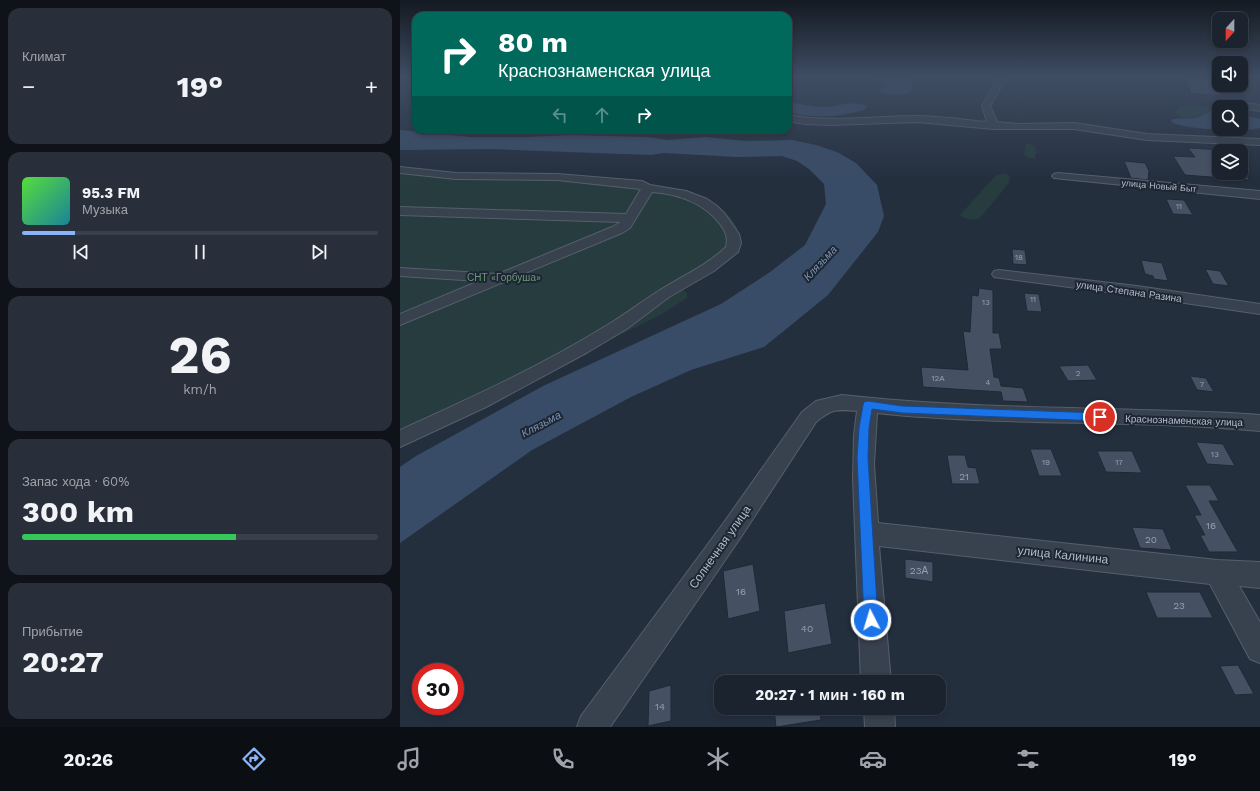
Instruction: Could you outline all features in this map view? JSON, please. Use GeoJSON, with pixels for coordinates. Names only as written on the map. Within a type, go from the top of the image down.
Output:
{"type":"FeatureCollection","features":[{"type":"Feature","properties":{"kind":"street"},"geometry":{"type":"LineString","coordinates":[[988,111],[993,126]]}},
{"type":"Feature","properties":{"kind":"street"},"geometry":{"type":"LineString","coordinates":[[792,119],[830,122],[918,120],[1017,127],[1074,126],[1147,137],[1260,142]]}},
{"type":"Feature","properties":{"kind":"street"},"geometry":{"type":"LineString","coordinates":[[400,170],[456,176],[556,177],[642,185],[647,188],[672,190],[700,200],[722,217],[734,234],[733,249],[609,332],[550,366],[471,406],[400,439]]}},
{"type":"Feature","properties":{"kind":"street","name":"улица Новый Быт"},"geometry":{"type":"LineString","coordinates":[[1058,176],[1260,194]]}},
{"type":"Feature","properties":{"kind":"street"},"geometry":{"type":"LineString","coordinates":[[400,320],[617,230],[625,225],[630,218],[647,191],[647,188]]}},
{"type":"Feature","properties":{"kind":"street"},"geometry":{"type":"LineString","coordinates":[[400,212],[630,218]]}},
{"type":"Feature","properties":{"kind":"street"},"geometry":{"type":"LineString","coordinates":[[400,272],[501,278]]}},
{"type":"Feature","properties":{"kind":"street","name":"улица Степана Разина"},"geometry":{"type":"LineString","coordinates":[[999,274],[1129,290],[1260,309]]}},
{"type":"Feature","properties":{"kind":"street","name":"Солнечная улица"},"geometry":{"type":"LineString","coordinates":[[592,727],[733,529],[809,417],[823,406],[842,402],[868,405]]}},
{"type":"Feature","properties":{"kind":"street"},"geometry":{"type":"LineString","coordinates":[[868,405],[864,428],[862,457],[875,675]]}},
{"type":"Feature","properties":{"kind":"street","name":"Краснознаменская улица"},"geometry":{"type":"LineString","coordinates":[[868,405],[902,410],[1225,420],[1260,423]]}},
{"type":"Feature","properties":{"kind":"street","name":"улица Калинина"},"geometry":{"type":"LineString","coordinates":[[866,533],[1217,572],[1260,574]]}},
{"type":"Feature","properties":{"kind":"street"},"geometry":{"type":"LineString","coordinates":[[1217,572],[1260,649]]}},
{"type":"Feature","properties":{"kind":"street"},"geometry":{"type":"LineString","coordinates":[[879,715],[880,727]]}},
{"type":"Feature","properties":{"kind":"green space"},"geometry":{"type":"Polygon","coordinates":[[[1176,111],[1212,111],[1191,117],[1180,116],[1175,113],[1176,111]]]}},
{"type":"Feature","properties":{"kind":"green space"},"geometry":{"type":"Polygon","coordinates":[[[1026,144],[1030,144],[1035,147],[1037,152],[1034,159],[1026,157],[1024,154],[1026,144]]]}},
{"type":"Feature","properties":{"kind":"green space","name":"СНТ «Горбуша»"},"geometry":{"type":"Polygon","coordinates":[[[400,168],[458,172],[575,176],[675,188],[689,192],[718,206],[735,224],[740,236],[741,244],[737,252],[682,289],[687,293],[687,298],[662,314],[400,445],[400,168]]]}},
{"type":"Feature","properties":{"kind":"green space"},"geometry":{"type":"Polygon","coordinates":[[[1004,173],[1008,174],[1010,178],[1009,183],[979,219],[969,219],[960,215],[995,176],[1004,173]]]}},
{"type":"Feature","properties":{"kind":"water"},"geometry":{"type":"Polygon","coordinates":[[[792,111],[860,111],[835,116],[807,116],[792,113],[792,111]]]}},
{"type":"Feature","properties":{"kind":"water"},"geometry":{"type":"Polygon","coordinates":[[[1212,112],[1212,129],[1186,126],[1176,124],[1171,121],[1173,119],[1195,118],[1212,112]]]}},
{"type":"Feature","properties":{"kind":"water"},"geometry":{"type":"Polygon","coordinates":[[[1248,116],[1260,119],[1260,128],[1248,129],[1248,116]]]}},
{"type":"Feature","properties":{"kind":"water","name":"Клязьма"},"geometry":{"type":"Polygon","coordinates":[[[400,130],[412,131],[412,134],[441,134],[471,137],[571,135],[647,137],[668,140],[706,137],[746,141],[792,140],[816,145],[837,152],[856,163],[877,185],[884,216],[878,232],[828,295],[764,347],[691,370],[631,397],[532,450],[400,543],[400,467],[416,456],[543,386],[721,304],[770,272],[805,245],[826,204],[824,184],[809,169],[797,161],[782,156],[737,157],[663,153],[651,155],[490,149],[400,150],[400,130]]]}},
{"type":"Feature","properties":{"kind":"building"},"geometry":{"type":"Polygon","coordinates":[[[1188,148],[1212,149],[1212,177],[1185,175],[1173,156],[1195,157],[1188,148]]]}},
{"type":"Feature","properties":{"kind":"building"},"geometry":{"type":"Polygon","coordinates":[[[1124,161],[1145,163],[1149,171],[1148,180],[1131,178],[1124,161]]]}},
{"type":"Feature","properties":{"kind":"building"},"geometry":{"type":"Polygon","coordinates":[[[1166,199],[1184,200],[1193,215],[1173,214],[1166,199]]]}},
{"type":"Feature","properties":{"kind":"building"},"geometry":{"type":"Polygon","coordinates":[[[1012,249],[1025,250],[1027,265],[1013,264],[1012,249]]]}},
{"type":"Feature","properties":{"kind":"building"},"geometry":{"type":"Polygon","coordinates":[[[1141,260],[1162,263],[1168,281],[1154,279],[1153,276],[1145,274],[1141,260]]]}},
{"type":"Feature","properties":{"kind":"building"},"geometry":{"type":"Polygon","coordinates":[[[1205,269],[1220,271],[1229,286],[1213,284],[1205,269]]]}},
{"type":"Feature","properties":{"kind":"building"},"geometry":{"type":"Polygon","coordinates":[[[979,288],[993,290],[993,333],[999,333],[1002,349],[990,349],[994,377],[999,378],[1001,386],[1023,388],[1028,402],[1003,401],[1001,392],[923,387],[921,367],[968,370],[963,331],[970,332],[972,295],[978,296],[979,288]]]}},
{"type":"Feature","properties":{"kind":"building"},"geometry":{"type":"Polygon","coordinates":[[[1024,293],[1039,294],[1042,312],[1027,311],[1024,293]]]}},
{"type":"Feature","properties":{"kind":"building"},"geometry":{"type":"Polygon","coordinates":[[[1088,365],[1097,380],[1068,381],[1059,366],[1088,365]]]}},
{"type":"Feature","properties":{"kind":"building"},"geometry":{"type":"Polygon","coordinates":[[[1190,376],[1206,378],[1214,392],[1197,390],[1190,376]]]}},
{"type":"Feature","properties":{"kind":"building"},"geometry":{"type":"Polygon","coordinates":[[[1196,442],[1223,444],[1235,466],[1207,464],[1196,442]]]}},
{"type":"Feature","properties":{"kind":"building"},"geometry":{"type":"Polygon","coordinates":[[[1030,449],[1051,449],[1062,476],[1039,476],[1030,449]]]}},
{"type":"Feature","properties":{"kind":"building"},"geometry":{"type":"Polygon","coordinates":[[[1097,451],[1132,451],[1142,473],[1106,472],[1097,451]]]}},
{"type":"Feature","properties":{"kind":"building"},"geometry":{"type":"Polygon","coordinates":[[[947,455],[965,455],[968,467],[976,468],[980,484],[952,484],[947,455]]]}},
{"type":"Feature","properties":{"kind":"building"},"geometry":{"type":"Polygon","coordinates":[[[1185,485],[1210,485],[1219,501],[1209,501],[1238,552],[1209,552],[1200,535],[1205,535],[1194,515],[1201,515],[1185,485]]]}},
{"type":"Feature","properties":{"kind":"building"},"geometry":{"type":"Polygon","coordinates":[[[1132,527],[1163,529],[1172,550],[1140,548],[1132,527]]]}},
{"type":"Feature","properties":{"kind":"building"},"geometry":{"type":"Polygon","coordinates":[[[905,559],[933,562],[933,582],[905,578],[905,559]]]}},
{"type":"Feature","properties":{"kind":"building"},"geometry":{"type":"Polygon","coordinates":[[[753,564],[760,611],[728,619],[723,571],[753,564]]]}},
{"type":"Feature","properties":{"kind":"building"},"geometry":{"type":"Polygon","coordinates":[[[1146,592],[1200,592],[1213,618],[1157,618],[1146,592]]]}},
{"type":"Feature","properties":{"kind":"building"},"geometry":{"type":"Polygon","coordinates":[[[825,603],[832,644],[788,653],[784,611],[825,603]]]}},
{"type":"Feature","properties":{"kind":"building"},"geometry":{"type":"Polygon","coordinates":[[[1238,665],[1254,694],[1235,695],[1220,666],[1238,665]]]}},
{"type":"Feature","properties":{"kind":"building"},"geometry":{"type":"Polygon","coordinates":[[[671,685],[671,721],[648,726],[649,691],[671,685]]]}},
{"type":"Feature","properties":{"kind":"building"},"geometry":{"type":"Polygon","coordinates":[[[775,715],[821,715],[821,720],[776,727],[775,715]]]}},
{"type":"Feature","properties":{"kind":"route"},"geometry":{"type":"LineString","coordinates":[[871,620],[862,457],[864,428],[868,405],[902,410],[1100,417]]}}]}
